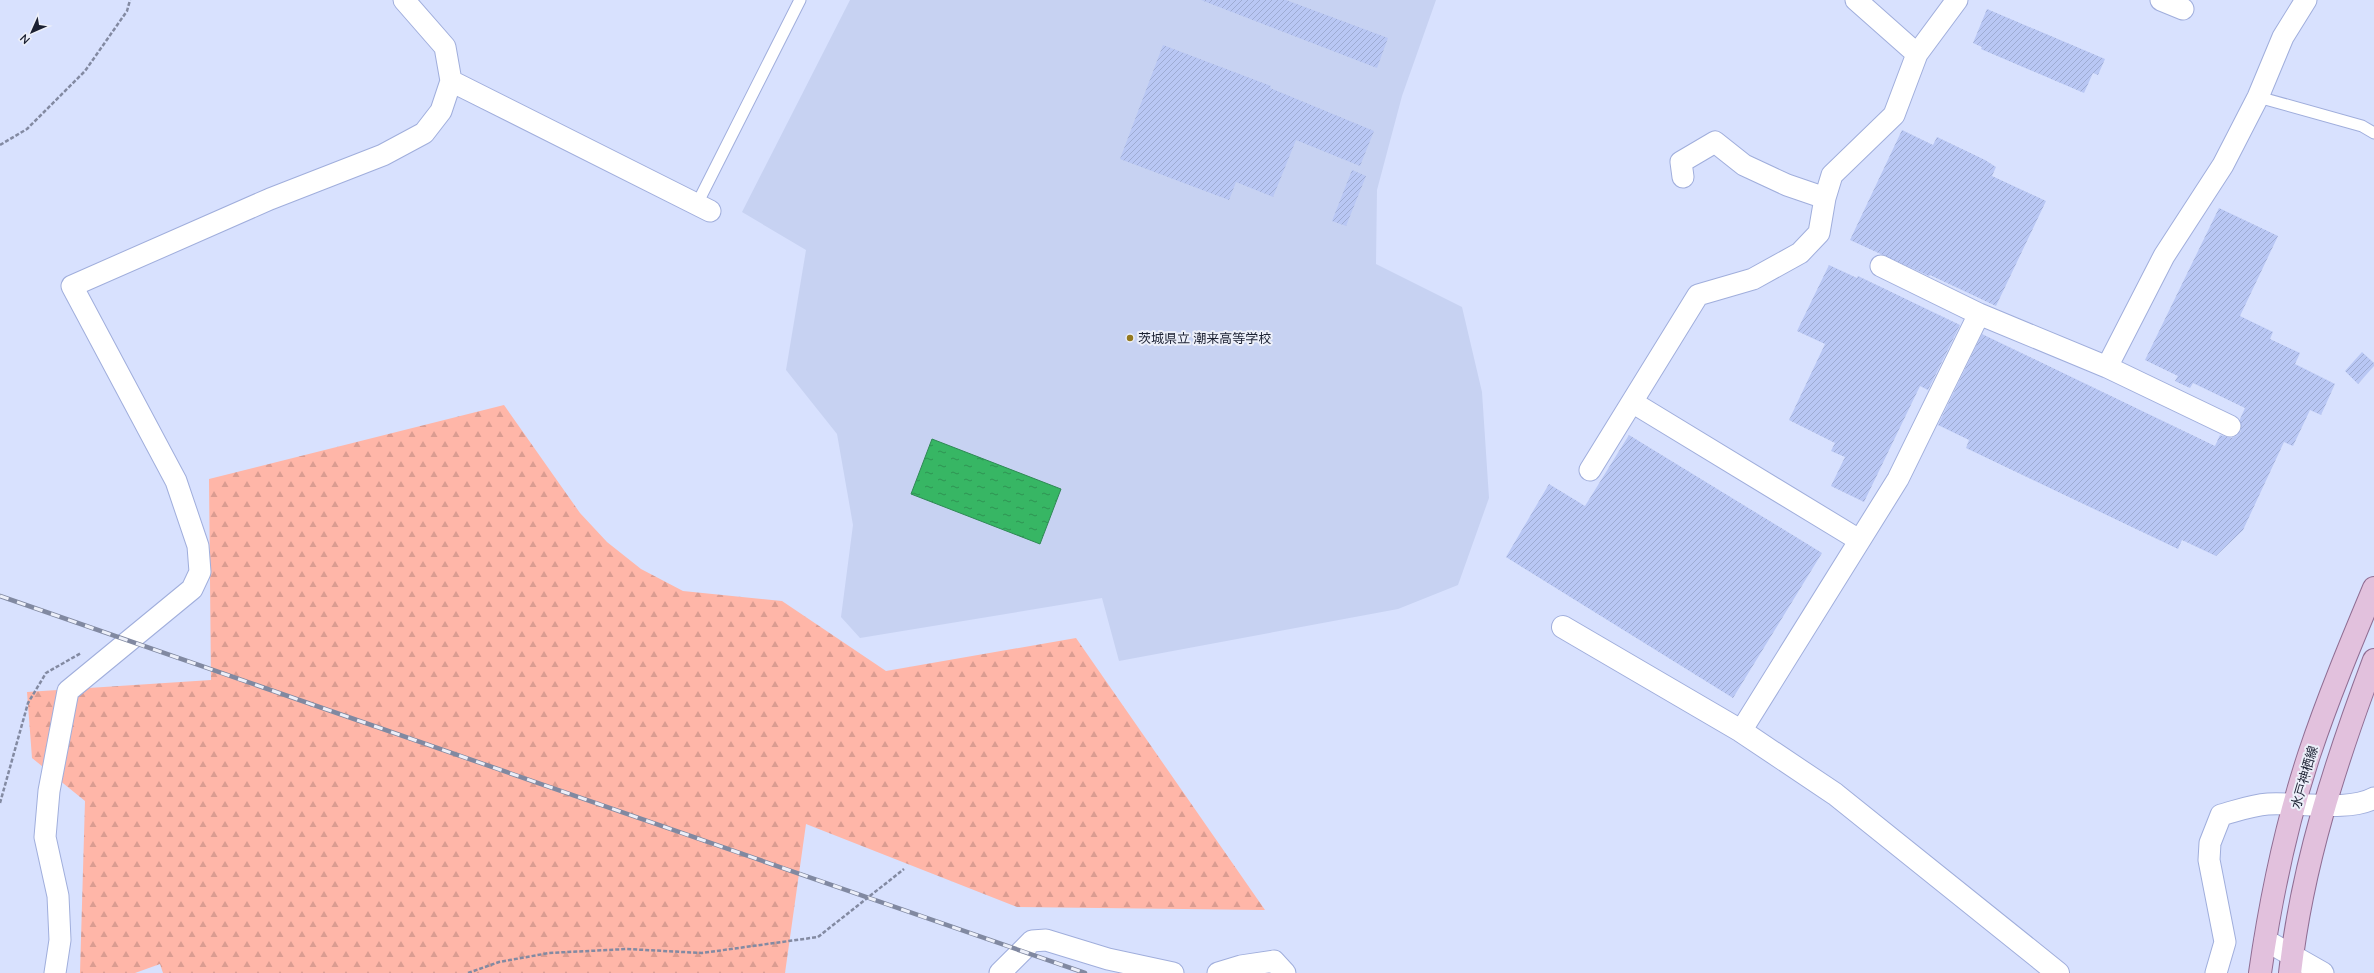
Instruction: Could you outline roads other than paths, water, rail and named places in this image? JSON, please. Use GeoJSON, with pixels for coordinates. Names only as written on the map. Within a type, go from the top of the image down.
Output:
{"type":"FeatureCollection","features":[{"type":"Feature","properties":{"kind":"main road","name":"水戸神栖線"},"geometry":{"type":"LineString","coordinates":[[2260,973],[2265,940],[2295,805],[2309,755],[2347,653],[2374,588]]}},
{"type":"Feature","properties":{"kind":"main road","name":"水戸神栖線"},"geometry":{"type":"LineString","coordinates":[[2291,963],[2324,804],[2342,744],[2374,660]]}},
{"type":"Feature","properties":{"kind":"street"},"geometry":{"type":"LineString","coordinates":[[55,973],[60,940],[58,896],[46,837],[49,791],[68,691],[192,589],[200,572],[198,546],[176,481],[72,286],[270,199],[383,155],[424,133],[441,111],[451,81],[445,47],[404,0]]}},
{"type":"Feature","properties":{"kind":"street"},"geometry":{"type":"LineString","coordinates":[[1856,0],[1917,54]]}},
{"type":"Feature","properties":{"kind":"street"},"geometry":{"type":"LineString","coordinates":[[1590,470],[1698,295],[1753,279],[1800,253],[1820,234],[1825,198],[1832,175],[1894,115],[1917,54],[1957,0]]}},
{"type":"Feature","properties":{"kind":"street"},"geometry":{"type":"LineString","coordinates":[[2160,0],[2183,10]]}},
{"type":"Feature","properties":{"kind":"street"},"geometry":{"type":"LineString","coordinates":[[2107,367],[2164,256],[2223,165],[2258,97],[2283,36],[2306,0]]}},
{"type":"Feature","properties":{"kind":"street"},"geometry":{"type":"LineString","coordinates":[[451,81],[703,208]]}},
{"type":"Feature","properties":{"kind":"street"},"geometry":{"type":"LineString","coordinates":[[1683,177],[1681,162],[1716,142],[1744,165],[1787,185],[1825,198]]}},
{"type":"Feature","properties":{"kind":"street"},"geometry":{"type":"LineString","coordinates":[[1881,266],[1979,314],[2107,367],[2230,426]]}},
{"type":"Feature","properties":{"kind":"street"},"geometry":{"type":"LineString","coordinates":[[1741,731],[1898,479],[1979,314]]}},
{"type":"Feature","properties":{"kind":"street"},"geometry":{"type":"LineString","coordinates":[[1632,402],[1859,540]]}},
{"type":"Feature","properties":{"kind":"street"},"geometry":{"type":"LineString","coordinates":[[1563,627],[1741,731],[1835,794],[2058,973]]}},
{"type":"Feature","properties":{"kind":"street"},"geometry":{"type":"LineString","coordinates":[[2216,973],[2225,942],[2209,860],[2210,843],[2221,815],[2256,805],[2351,804],[2367,802],[2374,798]]}},
{"type":"Feature","properties":{"kind":"street"},"geometry":{"type":"LineString","coordinates":[[1000,973],[1032,940],[1046,940],[1108,959],[1172,973]]}},
{"type":"Feature","properties":{"kind":"street"},"geometry":{"type":"LineString","coordinates":[[2265,940],[2291,963],[2323,973]]}},
{"type":"Feature","properties":{"kind":"street"},"geometry":{"type":"LineString","coordinates":[[1218,973],[1241,966],[1274,960],[1285,973]]}},
{"type":"Feature","properties":{"kind":"lane"},"geometry":{"type":"LineString","coordinates":[[703,208],[800,0]]}},
{"type":"Feature","properties":{"kind":"lane"},"geometry":{"type":"LineString","coordinates":[[2258,97],[2362,126],[2374,133]]}},
{"type":"Feature","properties":{"kind":"water"},"geometry":{"type":"Polygon","coordinates":[[[932,439],[1061,489],[1040,544],[911,494],[932,439]]]}},
{"type":"Feature","properties":{"kind":"railway"},"geometry":{"type":"LineString","coordinates":[[0,596],[1085,973]]}},
{"type":"Feature","properties":{"kind":"place","name":"茨城県立 潮来高等学校"},"geometry":{"type":"Point","coordinates":[1130,338]}}]}
